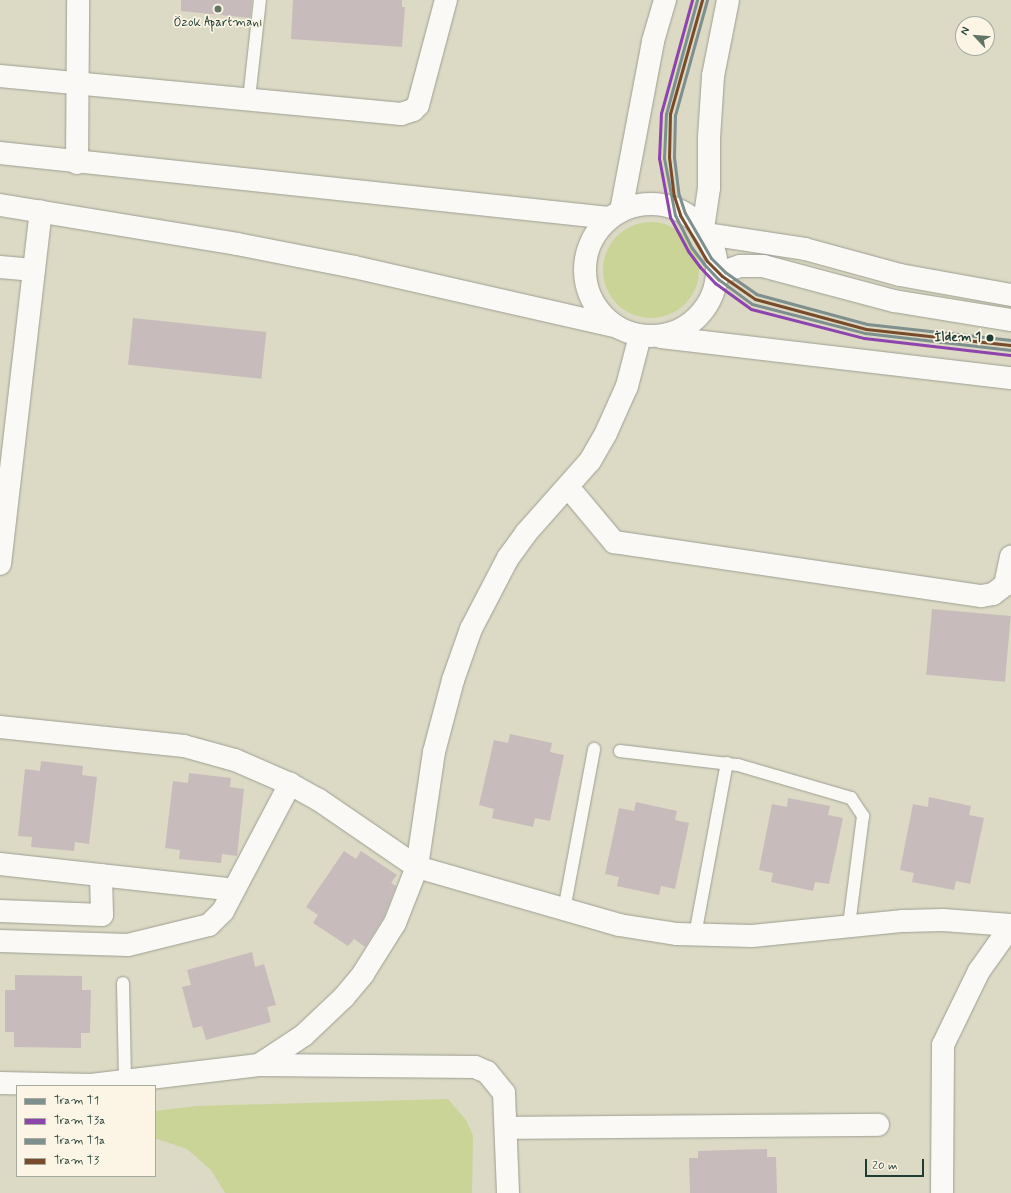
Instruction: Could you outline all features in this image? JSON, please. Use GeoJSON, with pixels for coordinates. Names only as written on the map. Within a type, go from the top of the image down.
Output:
{"type":"FeatureCollection","features":[{"type":"Feature","properties":{"kind":"street"},"geometry":{"type":"LineString","coordinates":[[77,163],[79,83],[78,0]]}},
{"type":"Feature","properties":{"kind":"street"},"geometry":{"type":"LineString","coordinates":[[0,76],[401,114],[413,110],[421,98],[446,0]]}},
{"type":"Feature","properties":{"kind":"street"},"geometry":{"type":"LineString","coordinates":[[615,215],[653,41],[665,0]]}},
{"type":"Feature","properties":{"kind":"street"},"geometry":{"type":"LineString","coordinates":[[705,232],[709,188],[709,138],[713,76],[728,0]]}},
{"type":"Feature","properties":{"kind":"street"},"geometry":{"type":"LineString","coordinates":[[0,153],[77,163],[615,215]]}},
{"type":"Feature","properties":{"kind":"street"},"geometry":{"type":"LineString","coordinates":[[614,326],[604,317],[589,294],[584,266],[592,240],[615,215],[641,205],[662,204],[688,214],[705,232],[713,247],[717,274],[710,301],[692,322],[668,335],[647,336]]}},
{"type":"Feature","properties":{"kind":"street"},"geometry":{"type":"LineString","coordinates":[[0,205],[229,243],[354,267],[614,326],[647,336],[1011,378]]}},
{"type":"Feature","properties":{"kind":"street"},"geometry":{"type":"LineString","coordinates":[[0,564],[41,211]]}},
{"type":"Feature","properties":{"kind":"street"},"geometry":{"type":"LineString","coordinates":[[705,232],[805,249],[900,275],[1011,295]]}},
{"type":"Feature","properties":{"kind":"street"},"geometry":{"type":"LineString","coordinates":[[717,274],[740,266],[763,266],[894,301],[1011,320]]}},
{"type":"Feature","properties":{"kind":"street"},"geometry":{"type":"LineString","coordinates":[[0,267],[34,270]]}},
{"type":"Feature","properties":{"kind":"street"},"geometry":{"type":"LineString","coordinates":[[259,1066],[304,1035],[339,1002],[363,974],[395,923],[417,867],[434,752],[453,680],[471,629],[508,558],[526,533],[590,461],[606,433],[647,336]]}},
{"type":"Feature","properties":{"kind":"street"},"geometry":{"type":"LineString","coordinates":[[568,487],[614,542],[981,596],[993,594],[1004,585],[1011,557]]}},
{"type":"Feature","properties":{"kind":"street"},"geometry":{"type":"LineString","coordinates":[[0,727],[184,746],[235,760],[290,784],[319,800],[417,867],[619,925],[695,935],[752,936],[849,926],[943,920],[1011,925]]}},
{"type":"Feature","properties":{"kind":"street"},"geometry":{"type":"LineString","coordinates":[[0,942],[128,945],[209,926],[220,917],[290,784]]}},
{"type":"Feature","properties":{"kind":"street"},"geometry":{"type":"LineString","coordinates":[[0,864],[234,890]]}},
{"type":"Feature","properties":{"kind":"street"},"geometry":{"type":"LineString","coordinates":[[0,911],[102,915],[101,875]]}},
{"type":"Feature","properties":{"kind":"street"},"geometry":{"type":"LineString","coordinates":[[942,1193],[942,1046],[979,971],[1011,925]]}},
{"type":"Feature","properties":{"kind":"street"},"geometry":{"type":"LineString","coordinates":[[0,1083],[91,1085],[259,1066],[474,1066],[487,1072],[504,1094],[508,1193]]}},
{"type":"Feature","properties":{"kind":"street"},"geometry":{"type":"LineString","coordinates":[[506,1128],[878,1125]]}},
{"type":"Feature","properties":{"kind":"lane"},"geometry":{"type":"LineString","coordinates":[[249,100],[260,0]]}},
{"type":"Feature","properties":{"kind":"lane"},"geometry":{"type":"LineString","coordinates":[[564,910],[594,749]]}},
{"type":"Feature","properties":{"kind":"lane"},"geometry":{"type":"LineString","coordinates":[[620,751],[727,764],[840,793],[856,802],[863,816],[849,926]]}},
{"type":"Feature","properties":{"kind":"lane"},"geometry":{"type":"LineString","coordinates":[[695,935],[727,764]]}},
{"type":"Feature","properties":{"kind":"lane"},"geometry":{"type":"LineString","coordinates":[[123,983],[125,1081]]}},
{"type":"Feature","properties":{"kind":"green space"},"geometry":{"type":"Polygon","coordinates":[[[642,222],[660,222],[670,225],[678,230],[691,243],[696,251],[699,261],[699,279],[696,289],[685,304],[678,310],[670,315],[660,318],[642,318],[632,315],[624,310],[611,297],[606,289],[603,279],[603,261],[606,251],[611,243],[624,230],[632,225],[642,222]]]}},
{"type":"Feature","properties":{"kind":"green space"},"geometry":{"type":"Polygon","coordinates":[[[448,1099],[466,1120],[473,1136],[472,1193],[225,1193],[211,1170],[187,1149],[156,1138],[156,1111],[197,1106],[448,1099]]]}},
{"type":"Feature","properties":{"kind":"building","name":"Özok Apartmanı"},"geometry":{"type":"Polygon","coordinates":[[[181,0],[252,0],[250,18],[181,11],[181,0]]]}},
{"type":"Feature","properties":{"kind":"building"},"geometry":{"type":"Polygon","coordinates":[[[293,0],[402,0],[402,7],[405,7],[402,47],[291,39],[293,0]]]}},
{"type":"Feature","properties":{"kind":"building"},"geometry":{"type":"Polygon","coordinates":[[[133,318],[266,332],[261,379],[128,365],[133,318]]]}},
{"type":"Feature","properties":{"kind":"building"},"geometry":{"type":"Polygon","coordinates":[[[932,609],[1011,616],[1005,682],[926,675],[932,609]]]}},
{"type":"Feature","properties":{"kind":"building"},"geometry":{"type":"Polygon","coordinates":[[[510,734],[552,743],[550,752],[564,755],[550,821],[535,818],[533,827],[492,818],[494,809],[479,805],[494,740],[508,743],[510,734]]]}},
{"type":"Feature","properties":{"kind":"building"},"geometry":{"type":"Polygon","coordinates":[[[41,761],[83,766],[82,775],[97,777],[89,844],[75,842],[74,851],[31,847],[32,837],[18,836],[25,769],[40,771],[41,761]]]}},
{"type":"Feature","properties":{"kind":"building"},"geometry":{"type":"Polygon","coordinates":[[[189,773],[231,778],[230,787],[244,789],[237,856],[222,854],[221,863],[179,859],[180,850],[165,848],[173,781],[188,783],[189,773]]]}},
{"type":"Feature","properties":{"kind":"building"},"geometry":{"type":"Polygon","coordinates":[[[929,797],[971,806],[969,815],[984,818],[970,884],[956,881],[954,890],[912,882],[914,873],[900,870],[913,804],[928,807],[929,797]]]}},
{"type":"Feature","properties":{"kind":"building"},"geometry":{"type":"Polygon","coordinates":[[[788,798],[830,806],[828,815],[843,818],[829,884],[815,882],[813,891],[771,882],[773,873],[759,870],[772,804],[787,807],[788,798]]]}},
{"type":"Feature","properties":{"kind":"building"},"geometry":{"type":"Polygon","coordinates":[[[636,802],[677,811],[675,820],[689,823],[675,889],[661,886],[659,895],[617,886],[619,877],[605,874],[619,808],[634,811],[636,802]]]}},
{"type":"Feature","properties":{"kind":"building"},"geometry":{"type":"Polygon","coordinates":[[[344,851],[356,859],[361,851],[397,875],[391,883],[396,886],[384,917],[365,947],[354,939],[348,946],[313,923],[318,915],[306,907],[344,851]]]}},
{"type":"Feature","properties":{"kind":"building"},"geometry":{"type":"Polygon","coordinates":[[[252,952],[255,967],[264,964],[276,1005],[267,1007],[271,1022],[206,1040],[202,1026],[193,1028],[182,987],[191,985],[187,970],[252,952]]]}},
{"type":"Feature","properties":{"kind":"building"},"geometry":{"type":"Polygon","coordinates":[[[15,975],[82,976],[82,990],[91,990],[90,1033],[81,1033],[81,1048],[14,1047],[14,1032],[5,1032],[5,990],[15,990],[15,975]]]}},
{"type":"Feature","properties":{"kind":"building"},"geometry":{"type":"Polygon","coordinates":[[[767,1149],[767,1157],[776,1157],[777,1193],[690,1193],[689,1158],[698,1158],[698,1151],[767,1149]]]}},
{"type":"Feature","properties":{"kind":"tram line","name":"T3a"},"geometry":{"type":"LineString","coordinates":[[692,0],[661,113],[659,158],[670,217],[688,251],[700,267],[715,283],[751,309],[864,338],[1010,355]]}},
{"type":"Feature","properties":{"kind":"tram line","name":"T1"},"geometry":{"type":"LineString","coordinates":[[697,0],[666,114],[664,158],[675,215],[692,248],[704,264],[718,279],[752,304],[865,333],[1011,350]]}},
{"type":"Feature","properties":{"kind":"tram line","name":"T3"},"geometry":{"type":"LineString","coordinates":[[702,0],[670,114],[669,157],[674,196],[680,215],[707,261],[722,276],[755,299],[866,329],[1010,345]]}},
{"type":"Feature","properties":{"kind":"tram line","name":"T1a"},"geometry":{"type":"LineString","coordinates":[[707,0],[675,115],[674,157],[679,195],[685,213],[711,258],[725,272],[756,294],[867,324],[1011,340]]}},
{"type":"Feature","properties":{"kind":"place","name":"Özok Apartmanı"},"geometry":{"type":"Point","coordinates":[218,9]}},
{"type":"Feature","properties":{"kind":"place","name":"İldem 1"},"geometry":{"type":"Point","coordinates":[990,338]}}]}
